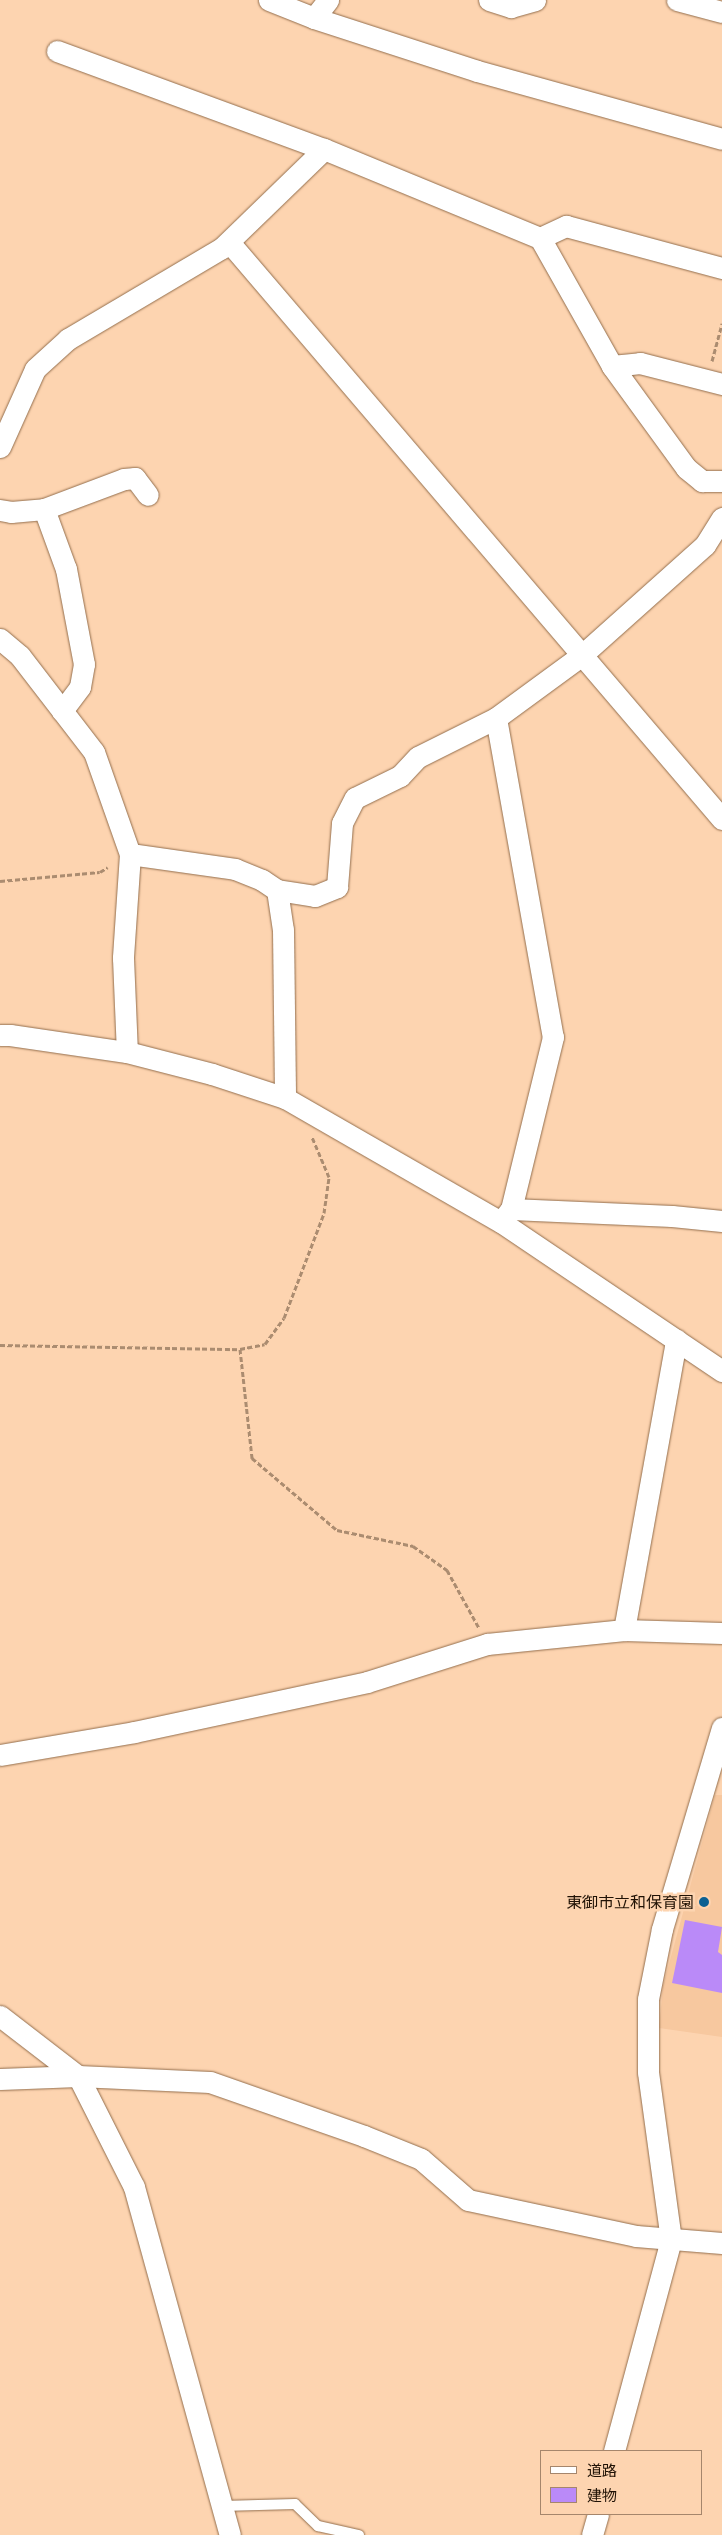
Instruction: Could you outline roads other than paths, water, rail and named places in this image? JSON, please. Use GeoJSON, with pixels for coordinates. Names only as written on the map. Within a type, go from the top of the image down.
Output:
{"type":"FeatureCollection","features":[{"type":"Feature","properties":{"kind":"street"},"geometry":{"type":"LineString","coordinates":[[269,0],[314,18],[477,71],[722,139]]}},
{"type":"Feature","properties":{"kind":"street"},"geometry":{"type":"LineString","coordinates":[[314,18],[328,0]]}},
{"type":"Feature","properties":{"kind":"street"},"geometry":{"type":"LineString","coordinates":[[489,0],[510,7],[535,0]]}},
{"type":"Feature","properties":{"kind":"street"},"geometry":{"type":"LineString","coordinates":[[677,0],[722,12]]}},
{"type":"Feature","properties":{"kind":"street"},"geometry":{"type":"LineString","coordinates":[[57,51],[324,149],[540,238],[612,366],[686,468],[702,481],[722,481]]}},
{"type":"Feature","properties":{"kind":"street"},"geometry":{"type":"LineString","coordinates":[[0,447],[35,369],[68,339],[222,248],[324,149]]}},
{"type":"Feature","properties":{"kind":"street"},"geometry":{"type":"LineString","coordinates":[[540,238],[566,226],[722,268]]}},
{"type":"Feature","properties":{"kind":"street"},"geometry":{"type":"LineString","coordinates":[[229,242],[722,819]]}},
{"type":"Feature","properties":{"kind":"street"},"geometry":{"type":"LineString","coordinates":[[612,366],[640,363],[714,382]]}},
{"type":"Feature","properties":{"kind":"street"},"geometry":{"type":"LineString","coordinates":[[0,510],[11,512],[44,509],[124,479],[136,478],[148,495]]}},
{"type":"Feature","properties":{"kind":"street"},"geometry":{"type":"LineString","coordinates":[[44,509],[66,569],[84,664],[80,687],[62,711]]}},
{"type":"Feature","properties":{"kind":"street"},"geometry":{"type":"LineString","coordinates":[[130,854],[235,869],[262,880],[277,890],[315,896],[337,888],[342,823],[355,798],[400,776],[418,757],[496,718],[582,655],[705,545],[722,518]]}},
{"type":"Feature","properties":{"kind":"street"},"geometry":{"type":"LineString","coordinates":[[0,639],[20,656],[94,752],[130,854],[123,958],[127,1052]]}},
{"type":"Feature","properties":{"kind":"street"},"geometry":{"type":"LineString","coordinates":[[496,718],[553,1037],[506,1215]]}},
{"type":"Feature","properties":{"kind":"street"},"geometry":{"type":"LineString","coordinates":[[277,890],[283,930],[285,1098]]}},
{"type":"Feature","properties":{"kind":"street"},"geometry":{"type":"LineString","coordinates":[[0,1035],[127,1052],[212,1074],[285,1098],[506,1215],[676,1340],[722,1371]]}},
{"type":"Feature","properties":{"kind":"street"},"geometry":{"type":"LineString","coordinates":[[506,1215],[672,1216],[722,1221]]}},
{"type":"Feature","properties":{"kind":"street"},"geometry":{"type":"LineString","coordinates":[[624,1630],[676,1340]]}},
{"type":"Feature","properties":{"kind":"street"},"geometry":{"type":"LineString","coordinates":[[0,1755],[134,1732],[359,1684],[487,1644],[624,1630],[722,1633]]}},
{"type":"Feature","properties":{"kind":"street"},"geometry":{"type":"LineString","coordinates":[[614,2450],[671,2240],[648,2072],[648,1999],[662,1929],[716,1767],[722,1728]]}},
{"type":"Feature","properties":{"kind":"street"},"geometry":{"type":"LineString","coordinates":[[0,2016],[78,2076],[134,2187],[230,2535]]}},
{"type":"Feature","properties":{"kind":"street"},"geometry":{"type":"LineString","coordinates":[[0,2079],[78,2076],[210,2082],[421,2159],[468,2200],[636,2236],[722,2243]]}},
{"type":"Feature","properties":{"kind":"street"},"geometry":{"type":"LineString","coordinates":[[592,2535],[598,2515]]}},
{"type":"Feature","properties":{"kind":"lane"},"geometry":{"type":"LineString","coordinates":[[222,2506],[295,2504],[318,2526],[359,2535]]}},
{"type":"Feature","properties":{"kind":"place","name":"東御市立和保育園"},"geometry":{"type":"Point","coordinates":[704,1902]}}]}
